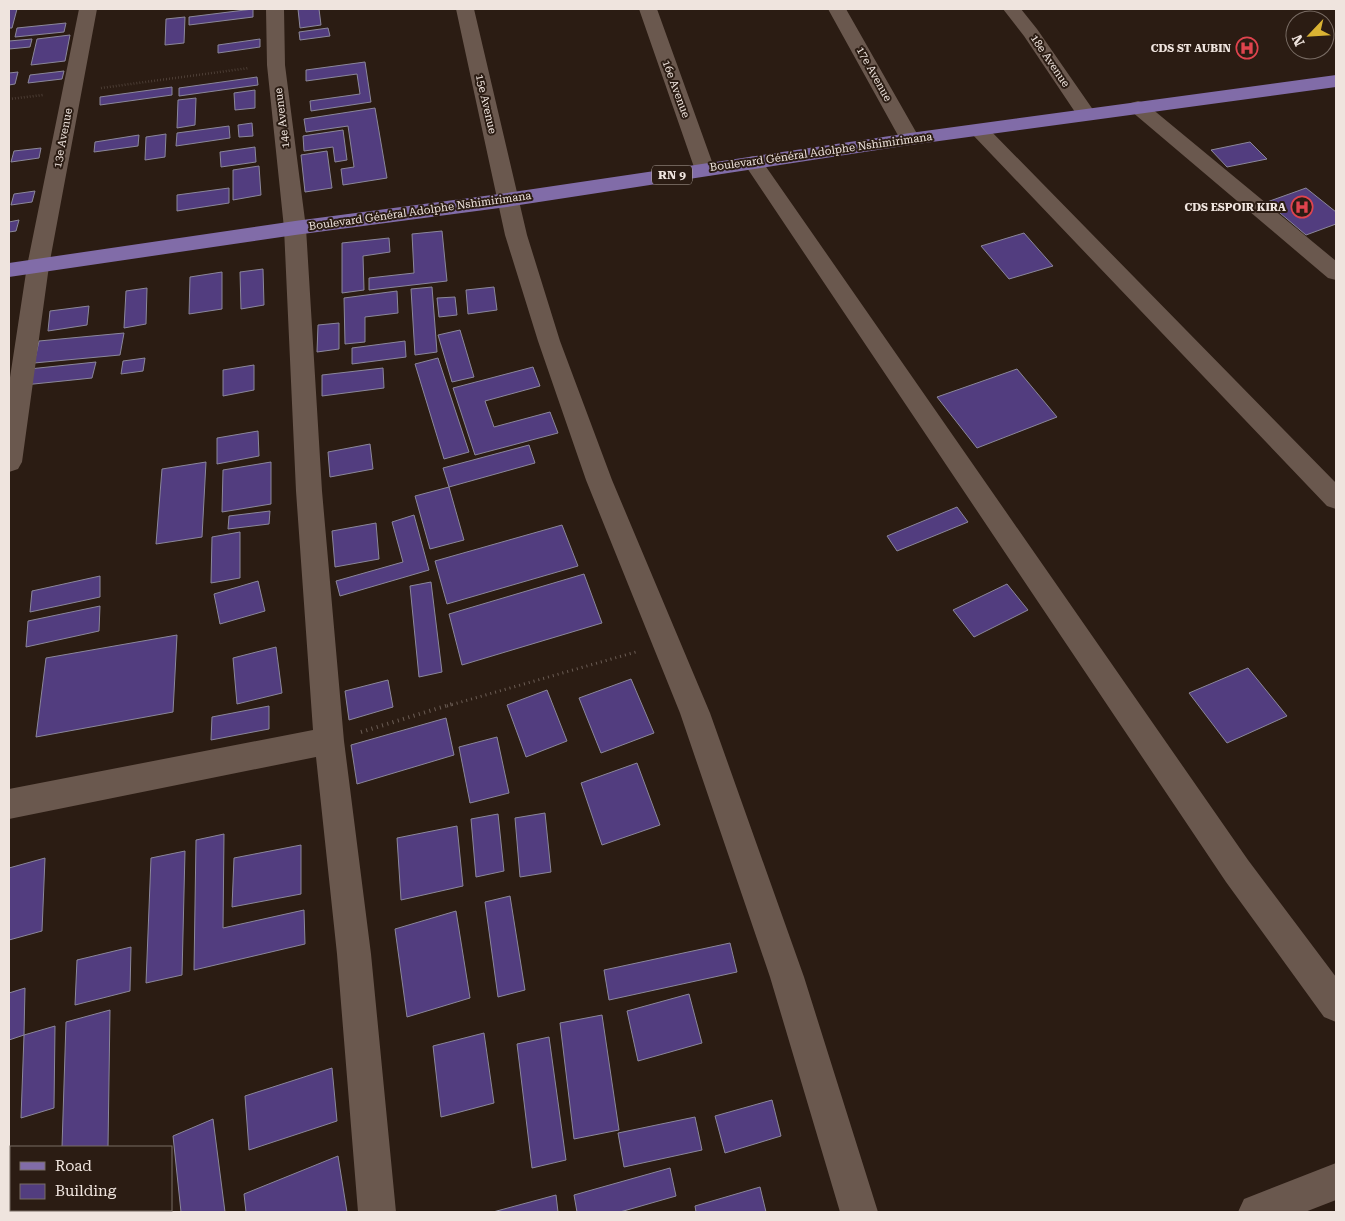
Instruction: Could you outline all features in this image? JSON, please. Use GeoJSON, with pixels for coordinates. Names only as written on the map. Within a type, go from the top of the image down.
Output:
{"type":"FeatureCollection","features":[{"type":"Feature","properties":{"kind":"main road","name":"Boulevard Général Adolphe Nshimirimana"},"geometry":{"type":"LineString","coordinates":[[9,270],[295,228],[507,200],[910,139],[1336,81]]}},
{"type":"Feature","properties":{"kind":"street","name":"13e Avenue"},"geometry":{"type":"LineString","coordinates":[[9,462],[38,266],[88,9]]}},
{"type":"Feature","properties":{"kind":"street","name":"14e Avenue"},"geometry":{"type":"LineString","coordinates":[[275,9],[276,65],[295,228],[309,491],[329,741],[354,954],[377,1212]]}},
{"type":"Feature","properties":{"kind":"street","name":"15e Avenue"},"geometry":{"type":"LineString","coordinates":[[465,9],[507,200],[528,276],[575,417],[695,713],[787,977],[859,1212]]}},
{"type":"Feature","properties":{"kind":"street","name":"16e Avenue"},"geometry":{"type":"LineString","coordinates":[[648,9],[705,170]]}},
{"type":"Feature","properties":{"kind":"street","name":"17e Avenue"},"geometry":{"type":"LineString","coordinates":[[838,9],[910,139]]}},
{"type":"Feature","properties":{"kind":"street","name":"18e Avenue"},"geometry":{"type":"LineString","coordinates":[[1012,9],[1031,33],[1086,114]]}},
{"type":"Feature","properties":{"kind":"street"},"geometry":{"type":"LineString","coordinates":[[1138,107],[1336,273]]}},
{"type":"Feature","properties":{"kind":"street"},"geometry":{"type":"LineString","coordinates":[[978,130],[1336,499]]}},
{"type":"Feature","properties":{"kind":"street"},"geometry":{"type":"LineString","coordinates":[[753,162],[1237,871],[1336,1005]]}},
{"type":"Feature","properties":{"kind":"street"},"geometry":{"type":"LineString","coordinates":[[9,804],[329,741]]}},
{"type":"Feature","properties":{"kind":"street"},"geometry":{"type":"LineString","coordinates":[[1257,1212],[1336,1182]]}},
{"type":"Feature","properties":{"kind":"path"},"geometry":{"type":"LineString","coordinates":[[9,99],[276,65]]}},
{"type":"Feature","properties":{"kind":"path"},"geometry":{"type":"LineString","coordinates":[[329,741],[508,687],[668,643]]}},
{"type":"Feature","properties":{"kind":"building"},"geometry":{"type":"Polygon","coordinates":[[[9,9],[17,9],[12,28],[9,28],[9,9]]]}},
{"type":"Feature","properties":{"kind":"building"},"geometry":{"type":"Polygon","coordinates":[[[253,9],[253,17],[189,25],[189,17],[253,9]]]}},
{"type":"Feature","properties":{"kind":"building"},"geometry":{"type":"Polygon","coordinates":[[[298,9],[319,9],[321,25],[300,28],[298,9]]]}},
{"type":"Feature","properties":{"kind":"building"},"geometry":{"type":"Polygon","coordinates":[[[185,17],[184,43],[165,45],[166,19],[185,17]]]}},
{"type":"Feature","properties":{"kind":"building"},"geometry":{"type":"Polygon","coordinates":[[[66,23],[64,32],[15,37],[17,28],[66,23]]]}},
{"type":"Feature","properties":{"kind":"building"},"geometry":{"type":"Polygon","coordinates":[[[328,28],[330,36],[300,40],[299,32],[328,28]]]}},
{"type":"Feature","properties":{"kind":"building"},"geometry":{"type":"Polygon","coordinates":[[[70,35],[65,61],[31,65],[37,39],[70,35]]]}},
{"type":"Feature","properties":{"kind":"building"},"geometry":{"type":"Polygon","coordinates":[[[32,39],[30,47],[9,49],[9,41],[32,39]]]}},
{"type":"Feature","properties":{"kind":"building"},"geometry":{"type":"Polygon","coordinates":[[[260,39],[260,47],[218,53],[218,45],[260,39]]]}},
{"type":"Feature","properties":{"kind":"building"},"geometry":{"type":"Polygon","coordinates":[[[365,62],[371,102],[311,111],[310,101],[360,94],[357,74],[306,81],[306,70],[365,62]]]}},
{"type":"Feature","properties":{"kind":"building"},"geometry":{"type":"Polygon","coordinates":[[[64,71],[62,79],[28,83],[30,75],[64,71]]]}},
{"type":"Feature","properties":{"kind":"building"},"geometry":{"type":"Polygon","coordinates":[[[18,72],[15,84],[9,85],[9,73],[18,72]]]}},
{"type":"Feature","properties":{"kind":"building"},"geometry":{"type":"Polygon","coordinates":[[[257,77],[258,85],[179,96],[179,88],[257,77]]]}},
{"type":"Feature","properties":{"kind":"building"},"geometry":{"type":"Polygon","coordinates":[[[172,87],[172,95],[100,105],[100,97],[172,87]]]}},
{"type":"Feature","properties":{"kind":"building"},"geometry":{"type":"Polygon","coordinates":[[[255,90],[255,108],[235,110],[234,93],[255,90]]]}},
{"type":"Feature","properties":{"kind":"building"},"geometry":{"type":"Polygon","coordinates":[[[196,98],[195,125],[177,128],[178,100],[196,98]]]}},
{"type":"Feature","properties":{"kind":"building"},"geometry":{"type":"Polygon","coordinates":[[[375,108],[387,178],[343,185],[341,169],[354,167],[348,126],[306,132],[304,119],[375,108]]]}},
{"type":"Feature","properties":{"kind":"building"},"geometry":{"type":"Polygon","coordinates":[[[252,123],[253,136],[239,137],[238,125],[252,123]]]}},
{"type":"Feature","properties":{"kind":"building"},"geometry":{"type":"Polygon","coordinates":[[[229,126],[230,138],[176,146],[177,133],[229,126]]]}},
{"type":"Feature","properties":{"kind":"building"},"geometry":{"type":"Polygon","coordinates":[[[343,130],[347,160],[335,162],[333,147],[304,151],[303,136],[343,130]]]}},
{"type":"Feature","properties":{"kind":"building"},"geometry":{"type":"Polygon","coordinates":[[[166,134],[165,157],[145,160],[146,137],[166,134]]]}},
{"type":"Feature","properties":{"kind":"building"},"geometry":{"type":"Polygon","coordinates":[[[139,135],[138,146],[94,152],[95,142],[139,135]]]}},
{"type":"Feature","properties":{"kind":"building"},"geometry":{"type":"Polygon","coordinates":[[[1250,142],[1267,159],[1227,167],[1211,150],[1250,142]]]}},
{"type":"Feature","properties":{"kind":"building"},"geometry":{"type":"Polygon","coordinates":[[[255,147],[256,162],[221,167],[220,152],[255,147]]]}},
{"type":"Feature","properties":{"kind":"building"},"geometry":{"type":"Polygon","coordinates":[[[41,148],[39,158],[11,162],[14,151],[41,148]]]}},
{"type":"Feature","properties":{"kind":"building"},"geometry":{"type":"Polygon","coordinates":[[[327,151],[332,188],[305,192],[301,155],[327,151]]]}},
{"type":"Feature","properties":{"kind":"building"},"geometry":{"type":"Polygon","coordinates":[[[259,166],[261,195],[233,200],[233,170],[259,166]]]}},
{"type":"Feature","properties":{"kind":"building"},"geometry":{"type":"Polygon","coordinates":[[[229,188],[229,203],[177,211],[177,195],[229,188]]]}},
{"type":"Feature","properties":{"kind":"building","name":"CDS ESPOIR KIRA"},"geometry":{"type":"Polygon","coordinates":[[[1306,188],[1336,212],[1336,224],[1306,235],[1267,202],[1306,188]]]}},
{"type":"Feature","properties":{"kind":"building"},"geometry":{"type":"Polygon","coordinates":[[[35,191],[32,202],[11,205],[14,194],[35,191]]]}},
{"type":"Feature","properties":{"kind":"building"},"geometry":{"type":"Polygon","coordinates":[[[19,220],[16,231],[9,232],[9,222],[19,220]]]}},
{"type":"Feature","properties":{"kind":"building"},"geometry":{"type":"Polygon","coordinates":[[[442,231],[447,281],[369,290],[369,278],[414,273],[412,234],[442,231]]]}},
{"type":"Feature","properties":{"kind":"building"},"geometry":{"type":"Polygon","coordinates":[[[1024,233],[1053,266],[1009,279],[981,246],[1024,233]]]}},
{"type":"Feature","properties":{"kind":"building"},"geometry":{"type":"Polygon","coordinates":[[[389,238],[390,252],[363,256],[364,290],[342,293],[342,243],[389,238]]]}},
{"type":"Feature","properties":{"kind":"building"},"geometry":{"type":"Polygon","coordinates":[[[263,269],[264,305],[241,309],[240,272],[263,269]]]}},
{"type":"Feature","properties":{"kind":"building"},"geometry":{"type":"Polygon","coordinates":[[[222,272],[222,309],[189,314],[190,277],[222,272]]]}},
{"type":"Feature","properties":{"kind":"building"},"geometry":{"type":"Polygon","coordinates":[[[432,287],[437,352],[415,355],[411,289],[432,287]]]}},
{"type":"Feature","properties":{"kind":"building"},"geometry":{"type":"Polygon","coordinates":[[[494,287],[497,310],[468,314],[466,290],[494,287]]]}},
{"type":"Feature","properties":{"kind":"building"},"geometry":{"type":"Polygon","coordinates":[[[147,288],[146,324],[124,328],[126,291],[147,288]]]}},
{"type":"Feature","properties":{"kind":"building"},"geometry":{"type":"Polygon","coordinates":[[[397,291],[398,313],[365,317],[365,342],[345,344],[344,298],[397,291]]]}},
{"type":"Feature","properties":{"kind":"building"},"geometry":{"type":"Polygon","coordinates":[[[455,297],[457,315],[439,317],[437,298],[455,297]]]}},
{"type":"Feature","properties":{"kind":"building"},"geometry":{"type":"Polygon","coordinates":[[[89,306],[87,325],[48,331],[50,311],[89,306]]]}},
{"type":"Feature","properties":{"kind":"building"},"geometry":{"type":"Polygon","coordinates":[[[339,323],[339,349],[317,352],[318,325],[339,323]]]}},
{"type":"Feature","properties":{"kind":"building"},"geometry":{"type":"Polygon","coordinates":[[[460,330],[474,377],[452,382],[438,335],[460,330]]]}},
{"type":"Feature","properties":{"kind":"building"},"geometry":{"type":"Polygon","coordinates":[[[124,333],[120,355],[34,363],[39,341],[124,333]]]}},
{"type":"Feature","properties":{"kind":"building"},"geometry":{"type":"Polygon","coordinates":[[[405,341],[406,357],[352,364],[352,348],[405,341]]]}},
{"type":"Feature","properties":{"kind":"building"},"geometry":{"type":"Polygon","coordinates":[[[145,358],[143,371],[121,374],[123,361],[145,358]]]}},
{"type":"Feature","properties":{"kind":"building"},"geometry":{"type":"Polygon","coordinates":[[[438,358],[469,452],[444,459],[415,364],[438,358]]]}},
{"type":"Feature","properties":{"kind":"building"},"geometry":{"type":"Polygon","coordinates":[[[96,362],[92,378],[24,385],[29,369],[96,362]]]}},
{"type":"Feature","properties":{"kind":"building"},"geometry":{"type":"Polygon","coordinates":[[[254,365],[254,390],[223,396],[223,370],[254,365]]]}},
{"type":"Feature","properties":{"kind":"building"},"geometry":{"type":"Polygon","coordinates":[[[533,367],[540,386],[485,401],[494,427],[550,412],[558,433],[475,455],[453,388],[533,367]]]}},
{"type":"Feature","properties":{"kind":"building"},"geometry":{"type":"Polygon","coordinates":[[[383,368],[384,388],[322,396],[322,375],[383,368]]]}},
{"type":"Feature","properties":{"kind":"building"},"geometry":{"type":"Polygon","coordinates":[[[1017,369],[1057,417],[977,448],[937,397],[1017,369]]]}},
{"type":"Feature","properties":{"kind":"building"},"geometry":{"type":"Polygon","coordinates":[[[258,431],[259,456],[217,464],[217,438],[258,431]]]}},
{"type":"Feature","properties":{"kind":"building"},"geometry":{"type":"Polygon","coordinates":[[[370,444],[373,469],[330,477],[328,452],[370,444]]]}},
{"type":"Feature","properties":{"kind":"building"},"geometry":{"type":"Polygon","coordinates":[[[529,445],[535,463],[449,487],[443,468],[529,445]]]}},
{"type":"Feature","properties":{"kind":"building"},"geometry":{"type":"Polygon","coordinates":[[[206,462],[202,537],[156,544],[162,469],[206,462]]]}},
{"type":"Feature","properties":{"kind":"building"},"geometry":{"type":"Polygon","coordinates":[[[271,462],[271,504],[222,512],[223,470],[271,462]]]}},
{"type":"Feature","properties":{"kind":"building"},"geometry":{"type":"Polygon","coordinates":[[[449,487],[464,540],[430,549],[415,496],[449,487]]]}},
{"type":"Feature","properties":{"kind":"building"},"geometry":{"type":"Polygon","coordinates":[[[957,507],[968,522],[897,551],[887,536],[957,507]]]}},
{"type":"Feature","properties":{"kind":"building"},"geometry":{"type":"Polygon","coordinates":[[[270,511],[269,524],[228,529],[229,516],[270,511]]]}},
{"type":"Feature","properties":{"kind":"building"},"geometry":{"type":"Polygon","coordinates":[[[414,515],[429,570],[340,596],[336,581],[403,562],[392,522],[414,515]]]}},
{"type":"Feature","properties":{"kind":"building"},"geometry":{"type":"Polygon","coordinates":[[[376,523],[379,559],[335,567],[332,531],[376,523]]]}},
{"type":"Feature","properties":{"kind":"building"},"geometry":{"type":"Polygon","coordinates":[[[562,525],[578,566],[447,604],[435,561],[562,525]]]}},
{"type":"Feature","properties":{"kind":"building"},"geometry":{"type":"Polygon","coordinates":[[[240,532],[240,578],[211,583],[212,537],[240,532]]]}},
{"type":"Feature","properties":{"kind":"building"},"geometry":{"type":"Polygon","coordinates":[[[584,574],[602,623],[462,665],[449,614],[584,574]]]}},
{"type":"Feature","properties":{"kind":"building"},"geometry":{"type":"Polygon","coordinates":[[[100,576],[100,597],[30,612],[32,591],[100,576]]]}},
{"type":"Feature","properties":{"kind":"building"},"geometry":{"type":"Polygon","coordinates":[[[258,581],[265,611],[220,624],[214,594],[258,581]]]}},
{"type":"Feature","properties":{"kind":"building"},"geometry":{"type":"Polygon","coordinates":[[[431,582],[442,672],[419,677],[410,586],[431,582]]]}},
{"type":"Feature","properties":{"kind":"building"},"geometry":{"type":"Polygon","coordinates":[[[1007,584],[1028,610],[974,637],[953,610],[1007,584]]]}},
{"type":"Feature","properties":{"kind":"building"},"geometry":{"type":"Polygon","coordinates":[[[100,606],[99,631],[26,647],[28,621],[100,606]]]}},
{"type":"Feature","properties":{"kind":"building"},"geometry":{"type":"Polygon","coordinates":[[[177,635],[173,712],[36,737],[46,658],[177,635]]]}},
{"type":"Feature","properties":{"kind":"building"},"geometry":{"type":"Polygon","coordinates":[[[276,647],[282,693],[237,704],[233,658],[276,647]]]}},
{"type":"Feature","properties":{"kind":"building"},"geometry":{"type":"Polygon","coordinates":[[[1248,668],[1287,716],[1227,743],[1189,693],[1248,668]]]}},
{"type":"Feature","properties":{"kind":"building"},"geometry":{"type":"Polygon","coordinates":[[[631,679],[654,733],[601,753],[579,698],[631,679]]]}},
{"type":"Feature","properties":{"kind":"building"},"geometry":{"type":"Polygon","coordinates":[[[388,680],[393,707],[349,720],[345,691],[388,680]]]}},
{"type":"Feature","properties":{"kind":"building"},"geometry":{"type":"Polygon","coordinates":[[[547,690],[567,741],[526,757],[507,705],[547,690]]]}},
{"type":"Feature","properties":{"kind":"building"},"geometry":{"type":"Polygon","coordinates":[[[269,706],[269,729],[211,740],[212,717],[269,706]]]}},
{"type":"Feature","properties":{"kind":"building"},"geometry":{"type":"Polygon","coordinates":[[[446,718],[454,755],[357,784],[351,745],[446,718]]]}},
{"type":"Feature","properties":{"kind":"building"},"geometry":{"type":"Polygon","coordinates":[[[497,737],[509,793],[470,803],[459,747],[497,737]]]}},
{"type":"Feature","properties":{"kind":"building"},"geometry":{"type":"Polygon","coordinates":[[[637,763],[660,825],[602,845],[581,783],[637,763]]]}},
{"type":"Feature","properties":{"kind":"building"},"geometry":{"type":"Polygon","coordinates":[[[545,813],[551,872],[520,877],[515,818],[545,813]]]}},
{"type":"Feature","properties":{"kind":"building"},"geometry":{"type":"Polygon","coordinates":[[[498,814],[504,871],[476,877],[471,819],[498,814]]]}},
{"type":"Feature","properties":{"kind":"building"},"geometry":{"type":"Polygon","coordinates":[[[457,826],[463,886],[401,900],[397,838],[457,826]]]}},
{"type":"Feature","properties":{"kind":"building"},"geometry":{"type":"Polygon","coordinates":[[[224,834],[223,928],[304,910],[305,944],[194,970],[196,840],[224,834]]]}},
{"type":"Feature","properties":{"kind":"building"},"geometry":{"type":"Polygon","coordinates":[[[301,845],[301,894],[232,907],[234,858],[301,845]]]}},
{"type":"Feature","properties":{"kind":"building"},"geometry":{"type":"Polygon","coordinates":[[[185,851],[182,975],[146,983],[151,858],[185,851]]]}},
{"type":"Feature","properties":{"kind":"building"},"geometry":{"type":"Polygon","coordinates":[[[45,858],[42,931],[9,940],[9,868],[45,858]]]}},
{"type":"Feature","properties":{"kind":"building"},"geometry":{"type":"Polygon","coordinates":[[[510,896],[525,990],[498,997],[485,902],[510,896]]]}},
{"type":"Feature","properties":{"kind":"building"},"geometry":{"type":"Polygon","coordinates":[[[456,911],[470,998],[407,1017],[395,929],[456,911]]]}},
{"type":"Feature","properties":{"kind":"building"},"geometry":{"type":"Polygon","coordinates":[[[730,943],[737,972],[609,1000],[604,970],[730,943]]]}},
{"type":"Feature","properties":{"kind":"building"},"geometry":{"type":"Polygon","coordinates":[[[131,947],[130,991],[75,1005],[77,960],[131,947]]]}},
{"type":"Feature","properties":{"kind":"building"},"geometry":{"type":"Polygon","coordinates":[[[25,988],[24,1035],[9,1040],[9,993],[25,988]]]}},
{"type":"Feature","properties":{"kind":"building"},"geometry":{"type":"Polygon","coordinates":[[[689,994],[702,1043],[638,1061],[627,1011],[689,994]]]}},
{"type":"Feature","properties":{"kind":"building"},"geometry":{"type":"Polygon","coordinates":[[[110,1010],[108,1146],[62,1146],[66,1022],[110,1010]]]}},
{"type":"Feature","properties":{"kind":"building"},"geometry":{"type":"Polygon","coordinates":[[[602,1015],[619,1130],[574,1139],[560,1023],[602,1015]]]}},
{"type":"Feature","properties":{"kind":"building"},"geometry":{"type":"Polygon","coordinates":[[[55,1026],[54,1108],[21,1118],[24,1035],[55,1026]]]}},
{"type":"Feature","properties":{"kind":"building"},"geometry":{"type":"Polygon","coordinates":[[[484,1033],[494,1103],[441,1117],[433,1046],[484,1033]]]}},
{"type":"Feature","properties":{"kind":"building"},"geometry":{"type":"Polygon","coordinates":[[[549,1037],[566,1160],[532,1168],[517,1044],[549,1037]]]}},
{"type":"Feature","properties":{"kind":"building"},"geometry":{"type":"Polygon","coordinates":[[[332,1068],[337,1121],[249,1150],[245,1096],[332,1068]]]}},
{"type":"Feature","properties":{"kind":"building"},"geometry":{"type":"Polygon","coordinates":[[[772,1100],[781,1136],[725,1153],[715,1116],[772,1100]]]}},
{"type":"Feature","properties":{"kind":"building"},"geometry":{"type":"Polygon","coordinates":[[[695,1117],[702,1150],[624,1167],[618,1133],[695,1117]]]}},
{"type":"Feature","properties":{"kind":"building"},"geometry":{"type":"Polygon","coordinates":[[[213,1119],[225,1212],[181,1212],[173,1136],[213,1119]]]}},
{"type":"Feature","properties":{"kind":"building"},"geometry":{"type":"Polygon","coordinates":[[[9,1152],[10,1152],[9,1191],[9,1152]]]}},
{"type":"Feature","properties":{"kind":"building"},"geometry":{"type":"Polygon","coordinates":[[[338,1156],[347,1212],[246,1212],[244,1194],[338,1156]]]}},
{"type":"Feature","properties":{"kind":"building"},"geometry":{"type":"Polygon","coordinates":[[[670,1168],[676,1196],[620,1212],[577,1212],[574,1195],[670,1168]]]}},
{"type":"Feature","properties":{"kind":"building"},"geometry":{"type":"Polygon","coordinates":[[[760,1187],[766,1212],[696,1212],[695,1206],[760,1187]]]}},
{"type":"Feature","properties":{"kind":"building"},"geometry":{"type":"Polygon","coordinates":[[[556,1195],[558,1212],[493,1212],[556,1195]]]}},
{"type":"Feature","properties":{"kind":"building"},"geometry":{"type":"Polygon","coordinates":[[[10,1210],[74,1211],[74,1212],[9,1212],[10,1210]]]}},
{"type":"Feature","properties":{"kind":"place","name":"CDS ST AUBIN"},"geometry":{"type":"Point","coordinates":[1247,48]}},
{"type":"Feature","properties":{"kind":"place","name":"CDS ESPOIR KIRA"},"geometry":{"type":"Point","coordinates":[1302,207]}}]}
